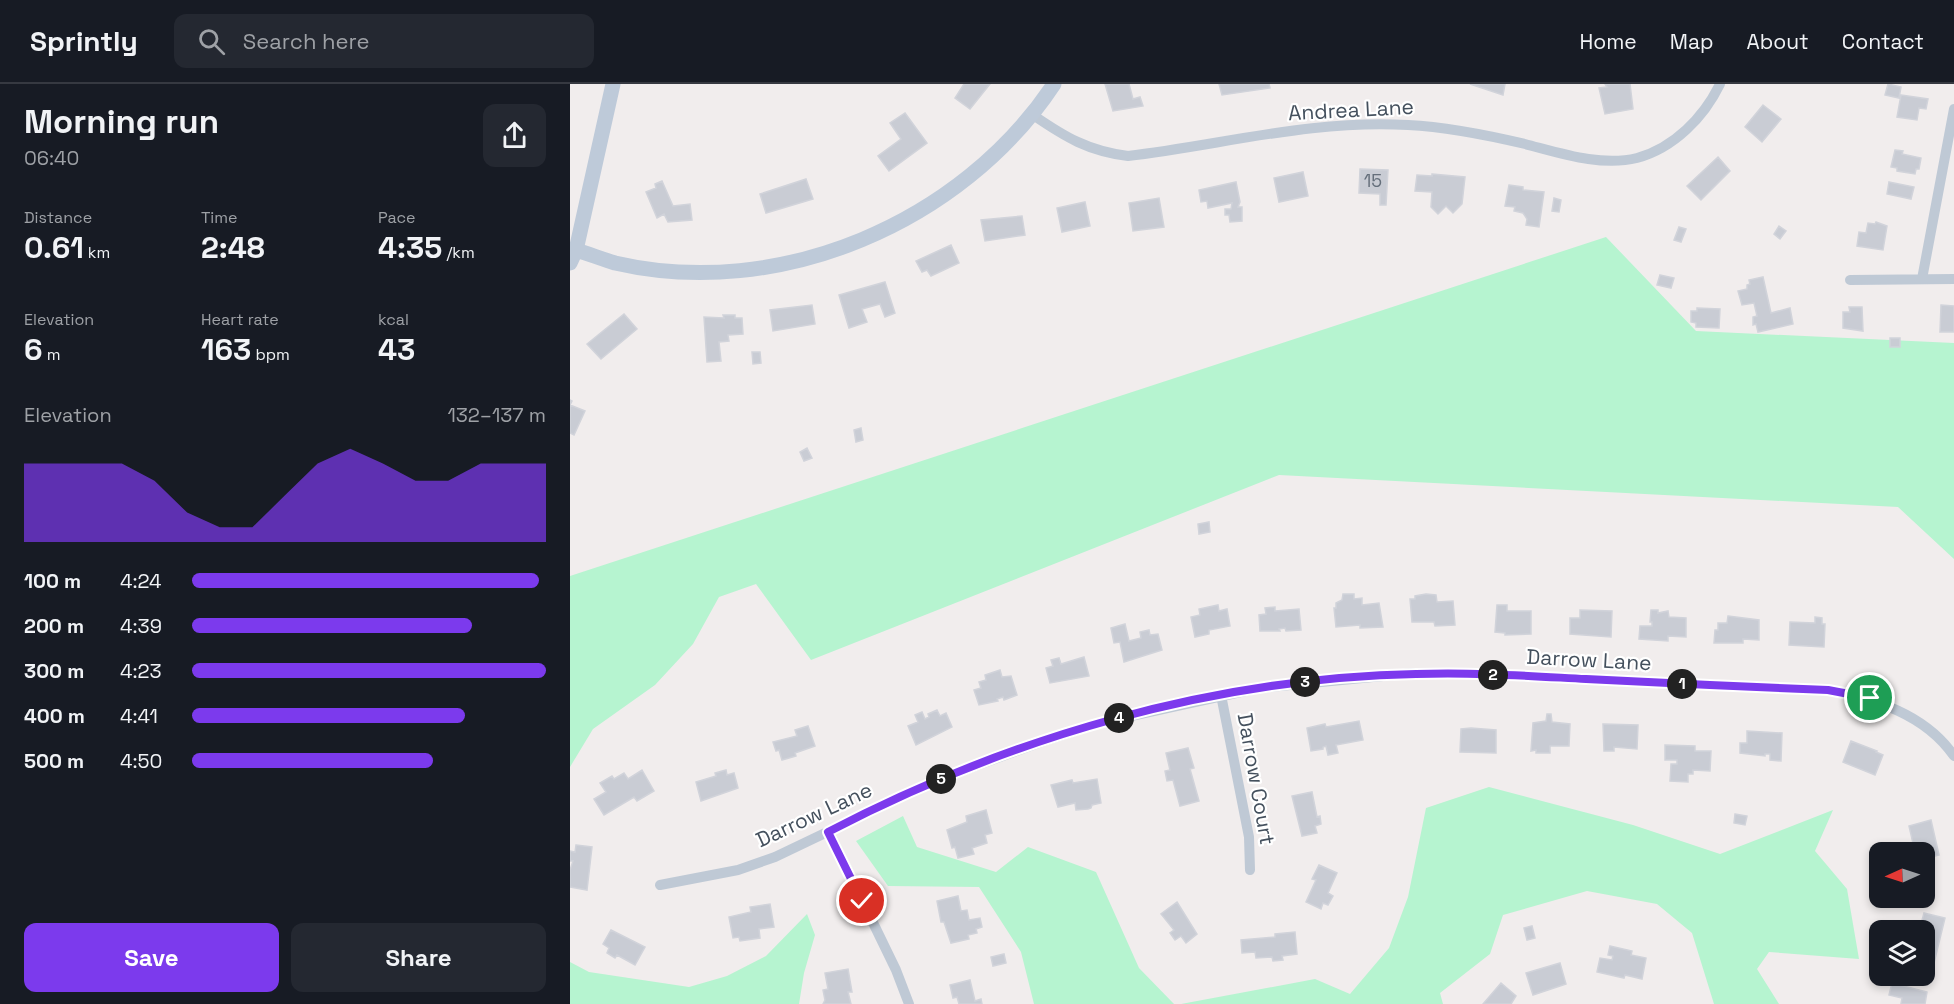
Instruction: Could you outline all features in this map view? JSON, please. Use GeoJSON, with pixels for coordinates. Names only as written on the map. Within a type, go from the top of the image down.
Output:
{"type":"FeatureCollection","features":[{"type":"Feature","properties":{"kind":"street"},"geometry":{"type":"LineString","coordinates":[[613,84],[573,256],[697,272],[787,263],[834,251],[869,237],[941,198],[1006,142],[1033,115],[1054,84]]}},
{"type":"Feature","properties":{"kind":"street","name":"Andrea Lane"},"geometry":{"type":"LineString","coordinates":[[1033,115],[1077,143],[1101,153],[1128,156],[1327,126],[1407,125],[1448,129],[1563,154],[1617,160],[1638,158],[1680,136],[1712,102],[1720,84]]}},
{"type":"Feature","properties":{"kind":"street"},"geometry":{"type":"LineString","coordinates":[[1922,279],[1954,109]]}},
{"type":"Feature","properties":{"kind":"street"},"geometry":{"type":"LineString","coordinates":[[1850,280],[1954,279]]}},
{"type":"Feature","properties":{"kind":"street","name":"Darrow Lane"},"geometry":{"type":"LineString","coordinates":[[660,885],[738,870],[775,857],[934,781],[1099,723],[1221,694],[1306,682],[1414,674],[1476,674],[1828,690],[1870,698],[1917,720],[1954,756]]}},
{"type":"Feature","properties":{"kind":"street","name":"Darrow Court"},"geometry":{"type":"LineString","coordinates":[[1221,694],[1249,837],[1250,870]]}},
{"type":"Feature","properties":{"kind":"street"},"geometry":{"type":"LineString","coordinates":[[828,832],[896,970],[909,1004]]}},
{"type":"Feature","properties":{"kind":"green space"},"geometry":{"type":"Polygon","coordinates":[[[1606,237],[1696,331],[1954,343],[1954,559],[1898,507],[1279,475],[811,660],[756,584],[719,597],[693,644],[655,685],[593,729],[570,767],[570,576],[1606,237]]]}},
{"type":"Feature","properties":{"kind":"green space"},"geometry":{"type":"Polygon","coordinates":[[[1489,787],[1633,825],[1720,854],[1833,810],[1815,851],[1847,889],[1859,959],[1769,952],[1757,969],[1779,1004],[1714,1004],[1692,933],[1657,904],[1587,891],[1503,915],[1490,954],[1440,993],[1443,1004],[1181,1004],[1315,979],[1350,994],[1389,948],[1408,897],[1426,808],[1489,787]]]}},
{"type":"Feature","properties":{"kind":"green space"},"geometry":{"type":"Polygon","coordinates":[[[903,816],[917,847],[996,872],[1028,847],[1096,872],[1139,968],[1174,1004],[1034,1004],[1021,952],[979,887],[888,886],[856,841],[903,816]]]}},
{"type":"Feature","properties":{"kind":"green space"},"geometry":{"type":"Polygon","coordinates":[[[807,914],[815,935],[804,973],[799,1004],[570,1004],[570,962],[589,972],[689,987],[727,976],[766,956],[807,914]]]}},
{"type":"Feature","properties":{"kind":"building"},"geometry":{"type":"Polygon","coordinates":[[[964,84],[990,84],[970,109],[955,98],[964,84]]]}},
{"type":"Feature","properties":{"kind":"building"},"geometry":{"type":"Polygon","coordinates":[[[1105,84],[1129,84],[1133,99],[1140,97],[1143,106],[1113,111],[1105,84]]]}},
{"type":"Feature","properties":{"kind":"building"},"geometry":{"type":"Polygon","coordinates":[[[1219,84],[1269,84],[1270,88],[1222,95],[1219,84]]]}},
{"type":"Feature","properties":{"kind":"building"},"geometry":{"type":"Polygon","coordinates":[[[1470,84],[1505,84],[1503,95],[1470,84]]]}},
{"type":"Feature","properties":{"kind":"building"},"geometry":{"type":"Polygon","coordinates":[[[1605,84],[1630,84],[1633,109],[1605,114],[1599,88],[1607,87],[1605,84]]]}},
{"type":"Feature","properties":{"kind":"building"},"geometry":{"type":"Polygon","coordinates":[[[1888,84],[1901,87],[1899,98],[1885,95],[1888,84]]]}},
{"type":"Feature","properties":{"kind":"building"},"geometry":{"type":"Polygon","coordinates":[[[1901,95],[1928,99],[1926,109],[1919,108],[1917,120],[1897,117],[1901,95]]]}},
{"type":"Feature","properties":{"kind":"building"},"geometry":{"type":"Polygon","coordinates":[[[1763,105],[1781,119],[1762,142],[1745,127],[1763,105]]]}},
{"type":"Feature","properties":{"kind":"building"},"geometry":{"type":"Polygon","coordinates":[[[905,113],[927,143],[889,171],[878,156],[901,139],[890,123],[905,113]]]}},
{"type":"Feature","properties":{"kind":"building"},"geometry":{"type":"Polygon","coordinates":[[[1895,150],[1921,158],[1919,169],[1916,169],[1915,174],[1897,171],[1897,168],[1891,167],[1895,150]]]}},
{"type":"Feature","properties":{"kind":"building"},"geometry":{"type":"Polygon","coordinates":[[[1718,157],[1730,171],[1701,200],[1687,186],[1718,157]]]}},
{"type":"Feature","properties":{"kind":"building"},"geometry":{"type":"Polygon","coordinates":[[[1360,169],[1388,170],[1386,205],[1380,205],[1380,194],[1359,193],[1360,169]]]}},
{"type":"Feature","properties":{"kind":"building"},"geometry":{"type":"Polygon","coordinates":[[[1303,172],[1308,196],[1279,202],[1274,178],[1303,172]]]}},
{"type":"Feature","properties":{"kind":"building"},"geometry":{"type":"Polygon","coordinates":[[[1432,174],[1465,177],[1462,204],[1453,213],[1446,206],[1438,214],[1431,207],[1432,192],[1415,191],[1417,175],[1432,176],[1432,174]]]}},
{"type":"Feature","properties":{"kind":"building"},"geometry":{"type":"Polygon","coordinates":[[[806,179],[813,199],[766,213],[760,194],[806,179]]]}},
{"type":"Feature","properties":{"kind":"building"},"geometry":{"type":"Polygon","coordinates":[[[662,181],[673,206],[690,204],[692,220],[668,222],[664,214],[657,218],[646,192],[656,188],[655,184],[662,181]]]}},
{"type":"Feature","properties":{"kind":"building"},"geometry":{"type":"Polygon","coordinates":[[[1236,182],[1240,202],[1238,207],[1242,207],[1242,221],[1230,222],[1229,215],[1225,215],[1225,209],[1231,209],[1232,203],[1208,208],[1207,201],[1201,202],[1199,190],[1236,182]]]}},
{"type":"Feature","properties":{"kind":"building"},"geometry":{"type":"Polygon","coordinates":[[[1889,182],[1914,187],[1911,199],[1887,194],[1889,182]]]}},
{"type":"Feature","properties":{"kind":"building"},"geometry":{"type":"Polygon","coordinates":[[[1509,185],[1523,187],[1523,190],[1544,192],[1539,227],[1526,225],[1527,219],[1523,213],[1514,211],[1515,207],[1505,206],[1509,185]]]}},
{"type":"Feature","properties":{"kind":"building"},"geometry":{"type":"Polygon","coordinates":[[[1159,198],[1164,227],[1133,231],[1129,203],[1159,198]]]}},
{"type":"Feature","properties":{"kind":"building"},"geometry":{"type":"Polygon","coordinates":[[[1554,198],[1561,200],[1559,212],[1552,211],[1554,198]]]}},
{"type":"Feature","properties":{"kind":"building"},"geometry":{"type":"Polygon","coordinates":[[[1085,202],[1090,226],[1062,232],[1057,208],[1085,202]]]}},
{"type":"Feature","properties":{"kind":"building"},"geometry":{"type":"Polygon","coordinates":[[[1022,216],[1025,235],[985,241],[981,220],[1022,216]]]}},
{"type":"Feature","properties":{"kind":"building"},"geometry":{"type":"Polygon","coordinates":[[[1876,222],[1887,226],[1883,250],[1857,246],[1859,232],[1866,233],[1868,223],[1875,224],[1876,222]]]}},
{"type":"Feature","properties":{"kind":"building"},"geometry":{"type":"Polygon","coordinates":[[[1779,226],[1786,231],[1780,239],[1774,234],[1779,226]]]}},
{"type":"Feature","properties":{"kind":"building"},"geometry":{"type":"Polygon","coordinates":[[[1679,227],[1686,229],[1681,242],[1674,240],[1679,227]]]}},
{"type":"Feature","properties":{"kind":"building"},"geometry":{"type":"Polygon","coordinates":[[[951,245],[959,263],[931,276],[927,270],[922,272],[916,261],[951,245]]]}},
{"type":"Feature","properties":{"kind":"building"},"geometry":{"type":"Polygon","coordinates":[[[1660,275],[1674,278],[1671,288],[1657,285],[1660,275]]]}},
{"type":"Feature","properties":{"kind":"building"},"geometry":{"type":"Polygon","coordinates":[[[1763,277],[1771,313],[1790,308],[1793,324],[1758,332],[1756,324],[1753,325],[1753,317],[1757,316],[1754,303],[1742,305],[1738,291],[1747,289],[1747,285],[1750,284],[1749,280],[1763,277]]]}},
{"type":"Feature","properties":{"kind":"building"},"geometry":{"type":"Polygon","coordinates":[[[885,282],[895,313],[885,317],[880,304],[862,309],[867,322],[849,328],[839,295],[885,282]]]}},
{"type":"Feature","properties":{"kind":"building"},"geometry":{"type":"Polygon","coordinates":[[[812,305],[815,324],[773,331],[770,310],[812,305]]]}},
{"type":"Feature","properties":{"kind":"building"},"geometry":{"type":"Polygon","coordinates":[[[1941,305],[1954,306],[1954,332],[1940,332],[1941,305]]]}},
{"type":"Feature","properties":{"kind":"building"},"geometry":{"type":"Polygon","coordinates":[[[1849,307],[1862,307],[1863,331],[1843,328],[1843,312],[1850,312],[1849,307]]]}},
{"type":"Feature","properties":{"kind":"building"},"geometry":{"type":"Polygon","coordinates":[[[1697,308],[1720,309],[1719,328],[1696,327],[1696,323],[1691,322],[1691,311],[1697,311],[1697,308]]]}},
{"type":"Feature","properties":{"kind":"building"},"geometry":{"type":"Polygon","coordinates":[[[624,314],[637,329],[601,359],[587,344],[624,314]]]}},
{"type":"Feature","properties":{"kind":"building"},"geometry":{"type":"Polygon","coordinates":[[[723,315],[735,315],[735,318],[742,318],[743,334],[728,335],[729,341],[719,342],[721,361],[707,362],[704,317],[724,318],[723,315]]]}},
{"type":"Feature","properties":{"kind":"building"},"geometry":{"type":"Polygon","coordinates":[[[1890,338],[1900,338],[1900,347],[1890,347],[1890,338]]]}},
{"type":"Feature","properties":{"kind":"building"},"geometry":{"type":"Polygon","coordinates":[[[752,352],[760,352],[761,363],[753,364],[752,352]]]}},
{"type":"Feature","properties":{"kind":"building"},"geometry":{"type":"Polygon","coordinates":[[[570,405],[585,411],[574,435],[570,433],[570,405]]]}},
{"type":"Feature","properties":{"kind":"building"},"geometry":{"type":"Polygon","coordinates":[[[861,428],[863,440],[856,442],[854,430],[861,428]]]}},
{"type":"Feature","properties":{"kind":"building"},"geometry":{"type":"Polygon","coordinates":[[[807,448],[812,458],[804,461],[800,452],[807,448]]]}},
{"type":"Feature","properties":{"kind":"building"},"geometry":{"type":"Polygon","coordinates":[[[1209,522],[1210,532],[1199,534],[1198,524],[1209,522]]]}},
{"type":"Feature","properties":{"kind":"building"},"geometry":{"type":"Polygon","coordinates":[[[1343,594],[1354,594],[1354,599],[1362,598],[1362,605],[1379,603],[1383,627],[1360,628],[1360,625],[1336,627],[1334,608],[1336,608],[1336,603],[1342,600],[1343,594]]]}},
{"type":"Feature","properties":{"kind":"building"},"geometry":{"type":"Polygon","coordinates":[[[1426,594],[1436,595],[1437,602],[1453,601],[1455,625],[1435,626],[1434,622],[1412,622],[1410,599],[1426,594]]]}},
{"type":"Feature","properties":{"kind":"building"},"geometry":{"type":"Polygon","coordinates":[[[1218,605],[1219,611],[1227,609],[1230,626],[1209,630],[1209,634],[1195,637],[1191,617],[1200,615],[1199,609],[1218,605]]]}},
{"type":"Feature","properties":{"kind":"building"},"geometry":{"type":"Polygon","coordinates":[[[1497,605],[1507,605],[1507,611],[1531,611],[1531,634],[1505,635],[1505,633],[1495,632],[1497,605]]]}},
{"type":"Feature","properties":{"kind":"building"},"geometry":{"type":"Polygon","coordinates":[[[1275,607],[1275,611],[1299,609],[1301,630],[1286,631],[1285,628],[1279,629],[1280,631],[1260,631],[1259,615],[1266,614],[1265,608],[1275,607]]]}},
{"type":"Feature","properties":{"kind":"building"},"geometry":{"type":"Polygon","coordinates":[[[1580,610],[1612,611],[1611,637],[1570,634],[1570,618],[1580,618],[1580,610]]]}},
{"type":"Feature","properties":{"kind":"building"},"geometry":{"type":"Polygon","coordinates":[[[1651,610],[1658,610],[1658,613],[1668,611],[1669,617],[1686,618],[1686,637],[1668,636],[1668,641],[1639,639],[1640,626],[1652,626],[1651,610]]]}},
{"type":"Feature","properties":{"kind":"building"},"geometry":{"type":"Polygon","coordinates":[[[1728,616],[1759,620],[1759,640],[1743,639],[1743,643],[1714,643],[1718,623],[1727,623],[1728,616]]]}},
{"type":"Feature","properties":{"kind":"building"},"geometry":{"type":"Polygon","coordinates":[[[1815,617],[1822,618],[1822,624],[1825,624],[1824,647],[1789,645],[1790,622],[1815,623],[1815,617]]]}},
{"type":"Feature","properties":{"kind":"building"},"geometry":{"type":"Polygon","coordinates":[[[1125,624],[1129,641],[1141,638],[1140,632],[1149,630],[1150,635],[1158,634],[1162,650],[1124,662],[1120,642],[1114,643],[1111,628],[1125,624]]]}},
{"type":"Feature","properties":{"kind":"building"},"geometry":{"type":"Polygon","coordinates":[[[1084,657],[1089,676],[1050,683],[1046,668],[1053,666],[1051,660],[1059,658],[1061,664],[1084,657]]]}},
{"type":"Feature","properties":{"kind":"building"},"geometry":{"type":"Polygon","coordinates":[[[1000,670],[1002,677],[1011,676],[1017,695],[979,705],[974,690],[981,688],[979,682],[986,680],[985,675],[1000,670]]]}},
{"type":"Feature","properties":{"kind":"building"},"geometry":{"type":"Polygon","coordinates":[[[937,710],[940,716],[946,713],[952,727],[916,745],[908,726],[918,722],[915,715],[922,712],[925,719],[929,717],[928,714],[937,710]]]}},
{"type":"Feature","properties":{"kind":"building"},"geometry":{"type":"Polygon","coordinates":[[[1547,714],[1551,714],[1552,722],[1570,724],[1569,746],[1550,746],[1550,753],[1536,753],[1536,750],[1531,751],[1533,723],[1546,721],[1547,714]]]}},
{"type":"Feature","properties":{"kind":"building"},"geometry":{"type":"Polygon","coordinates":[[[1359,721],[1363,740],[1336,745],[1338,753],[1328,755],[1326,746],[1323,749],[1311,751],[1307,728],[1359,721]]]}},
{"type":"Feature","properties":{"kind":"building"},"geometry":{"type":"Polygon","coordinates":[[[1603,724],[1638,725],[1637,749],[1614,747],[1614,751],[1604,751],[1603,724]]]}},
{"type":"Feature","properties":{"kind":"building"},"geometry":{"type":"Polygon","coordinates":[[[808,726],[815,746],[782,760],[773,742],[797,736],[795,730],[808,726]]]}},
{"type":"Feature","properties":{"kind":"building"},"geometry":{"type":"Polygon","coordinates":[[[1461,729],[1496,730],[1496,753],[1460,752],[1461,729]]]}},
{"type":"Feature","properties":{"kind":"building"},"geometry":{"type":"Polygon","coordinates":[[[1747,731],[1782,733],[1781,761],[1770,760],[1770,754],[1765,754],[1765,756],[1740,753],[1740,743],[1747,743],[1747,731]]]}},
{"type":"Feature","properties":{"kind":"building"},"geometry":{"type":"Polygon","coordinates":[[[1851,741],[1883,755],[1875,775],[1843,762],[1851,741]]]}},
{"type":"Feature","properties":{"kind":"building"},"geometry":{"type":"Polygon","coordinates":[[[1665,745],[1695,746],[1695,751],[1711,751],[1710,771],[1693,770],[1693,774],[1688,774],[1688,782],[1670,781],[1671,764],[1677,764],[1677,760],[1665,760],[1665,745]]]}},
{"type":"Feature","properties":{"kind":"building"},"geometry":{"type":"Polygon","coordinates":[[[1188,748],[1194,768],[1190,769],[1199,801],[1180,806],[1173,780],[1167,781],[1165,771],[1170,770],[1166,753],[1188,748]]]}},
{"type":"Feature","properties":{"kind":"building"},"geometry":{"type":"Polygon","coordinates":[[[642,770],[654,791],[637,801],[634,797],[604,815],[594,799],[606,792],[600,783],[612,776],[614,779],[624,773],[628,779],[642,770]]]}},
{"type":"Feature","properties":{"kind":"building"},"geometry":{"type":"Polygon","coordinates":[[[726,770],[727,775],[734,773],[738,788],[701,801],[696,782],[716,776],[715,773],[726,770]]]}},
{"type":"Feature","properties":{"kind":"building"},"geometry":{"type":"Polygon","coordinates":[[[1097,779],[1101,803],[1092,805],[1088,809],[1076,810],[1075,803],[1058,807],[1051,785],[1072,780],[1073,783],[1097,779]]]}},
{"type":"Feature","properties":{"kind":"building"},"geometry":{"type":"Polygon","coordinates":[[[1312,792],[1317,817],[1320,816],[1321,824],[1315,826],[1317,833],[1302,836],[1292,796],[1312,792]]]}},
{"type":"Feature","properties":{"kind":"building"},"geometry":{"type":"Polygon","coordinates":[[[986,810],[992,833],[985,835],[987,843],[972,848],[974,854],[958,858],[955,847],[952,848],[947,830],[967,822],[966,816],[986,810]]]}},
{"type":"Feature","properties":{"kind":"building"},"geometry":{"type":"Polygon","coordinates":[[[1735,814],[1747,816],[1745,825],[1734,823],[1735,814]]]}},
{"type":"Feature","properties":{"kind":"building"},"geometry":{"type":"Polygon","coordinates":[[[1931,820],[1939,855],[1935,856],[1935,842],[1913,842],[1909,826],[1931,820]]]}},
{"type":"Feature","properties":{"kind":"building"},"geometry":{"type":"Polygon","coordinates":[[[576,845],[592,847],[587,890],[570,887],[570,870],[573,861],[570,861],[570,851],[575,852],[576,845]]]}},
{"type":"Feature","properties":{"kind":"building"},"geometry":{"type":"Polygon","coordinates":[[[1319,865],[1337,873],[1328,893],[1333,896],[1328,905],[1323,903],[1321,909],[1306,902],[1316,880],[1312,879],[1319,865]]]}},
{"type":"Feature","properties":{"kind":"building"},"geometry":{"type":"Polygon","coordinates":[[[958,896],[961,911],[967,910],[969,920],[980,918],[982,927],[976,929],[977,933],[968,935],[969,939],[951,943],[944,922],[941,922],[937,901],[958,896]]]}},
{"type":"Feature","properties":{"kind":"building"},"geometry":{"type":"Polygon","coordinates":[[[1177,902],[1197,934],[1186,943],[1181,936],[1175,940],[1170,933],[1174,930],[1161,914],[1177,902]]]}},
{"type":"Feature","properties":{"kind":"building"},"geometry":{"type":"Polygon","coordinates":[[[770,904],[774,927],[759,929],[760,938],[740,941],[739,937],[733,938],[729,917],[751,912],[750,907],[770,904]]]}},
{"type":"Feature","properties":{"kind":"building"},"geometry":{"type":"Polygon","coordinates":[[[1924,913],[1945,918],[1935,959],[1935,920],[1922,920],[1924,913]]]}},
{"type":"Feature","properties":{"kind":"building"},"geometry":{"type":"Polygon","coordinates":[[[1532,926],[1535,938],[1527,940],[1524,928],[1532,926]]]}},
{"type":"Feature","properties":{"kind":"building"},"geometry":{"type":"Polygon","coordinates":[[[611,930],[645,947],[635,965],[617,955],[615,958],[607,953],[609,948],[603,944],[611,930]]]}},
{"type":"Feature","properties":{"kind":"building"},"geometry":{"type":"Polygon","coordinates":[[[1295,932],[1297,954],[1282,956],[1283,960],[1273,961],[1272,957],[1256,958],[1255,952],[1242,953],[1241,940],[1275,937],[1275,934],[1295,932]]]}},
{"type":"Feature","properties":{"kind":"building"},"geometry":{"type":"Polygon","coordinates":[[[1610,946],[1632,951],[1631,955],[1646,958],[1642,979],[1597,972],[1600,958],[1612,960],[1613,956],[1608,955],[1610,946]]]}},
{"type":"Feature","properties":{"kind":"building"},"geometry":{"type":"Polygon","coordinates":[[[1004,954],[1006,963],[993,966],[991,957],[1004,954]]]}},
{"type":"Feature","properties":{"kind":"building"},"geometry":{"type":"Polygon","coordinates":[[[1560,963],[1566,984],[1533,995],[1526,973],[1560,963]]]}},
{"type":"Feature","properties":{"kind":"building"},"geometry":{"type":"Polygon","coordinates":[[[848,969],[852,992],[848,992],[851,1004],[823,1004],[825,1000],[823,990],[828,989],[825,973],[848,969]]]}},
{"type":"Feature","properties":{"kind":"building"},"geometry":{"type":"Polygon","coordinates":[[[970,980],[975,1001],[981,999],[982,1004],[959,1004],[957,997],[953,998],[950,985],[970,980]]]}},
{"type":"Feature","properties":{"kind":"building"},"geometry":{"type":"Polygon","coordinates":[[[1501,983],[1516,996],[1511,1004],[1483,1004],[1501,983]]]}},
{"type":"Feature","properties":{"kind":"building"},"geometry":{"type":"Polygon","coordinates":[[[1891,986],[1904,986],[1927,992],[1925,1004],[1901,1004],[1902,998],[1889,995],[1891,986]]]}},
{"type":"Feature","properties":{"kind":"route"},"geometry":{"type":"LineString","coordinates":[[862,901],[828,832],[934,781],[1044,741],[1099,723],[1221,694],[1306,682],[1414,674],[1476,674],[1828,690],[1870,698]]}}]}
